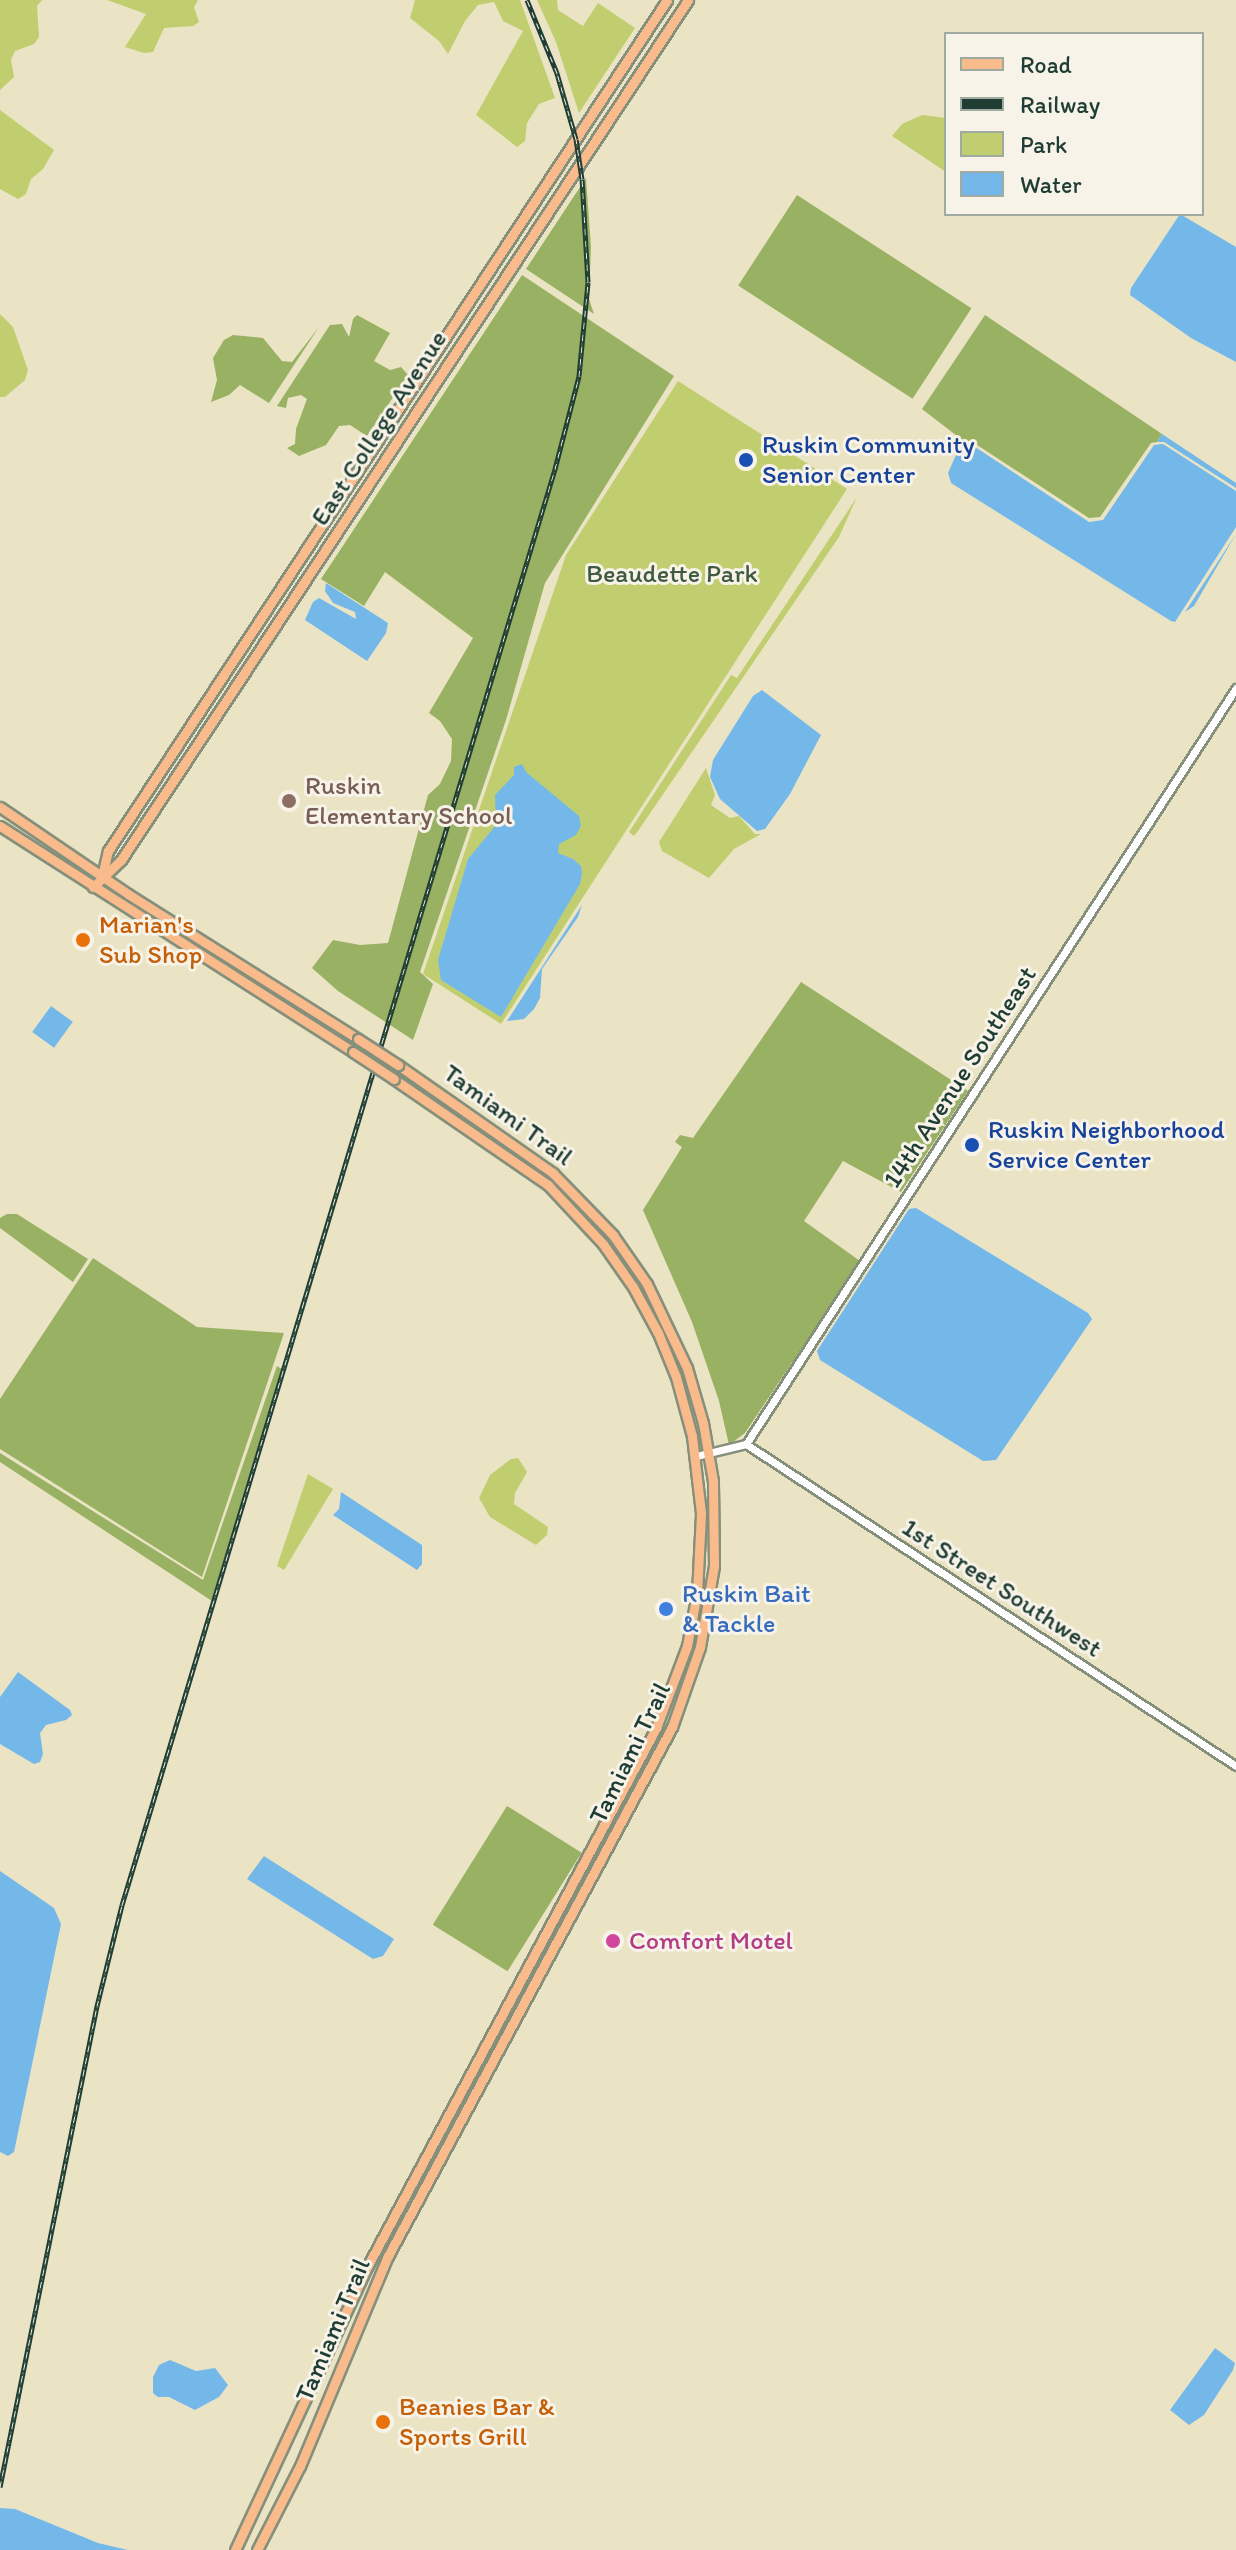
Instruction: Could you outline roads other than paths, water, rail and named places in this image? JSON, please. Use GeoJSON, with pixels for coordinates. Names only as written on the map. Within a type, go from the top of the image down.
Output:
{"type":"FeatureCollection","features":[{"type":"Feature","properties":{"kind":"main road","name":"East College Avenue"},"geometry":{"type":"LineString","coordinates":[[102,876],[108,851],[667,0]]}},
{"type":"Feature","properties":{"kind":"main road","name":"East College Avenue"},"geometry":{"type":"LineString","coordinates":[[93,887],[121,860],[688,0]]}},
{"type":"Feature","properties":{"kind":"main road"},"geometry":{"type":"LineString","coordinates":[[408,395],[421,398],[429,394]]}},
{"type":"Feature","properties":{"kind":"main road","name":"Tamiami Trail"},"geometry":{"type":"LineString","coordinates":[[1,810],[398,1065],[530,1154],[575,1192],[613,1235],[647,1284],[675,1340],[696,1395],[710,1454],[715,1509],[712,1579],[700,1647],[683,1702],[388,2256],[300,2466],[257,2550]]}},
{"type":"Feature","properties":{"kind":"main road","name":"Tamiami Trail"},"geometry":{"type":"LineString","coordinates":[[0,826],[353,1052],[539,1178],[603,1244],[658,1333],[684,1401],[696,1456],[701,1513],[697,1593],[687,1646],[666,1706],[355,2290],[235,2550]]}},
{"type":"Feature","properties":{"kind":"street","name":"14th Avenue Southeast"},"geometry":{"type":"LineString","coordinates":[[746,1444],[1236,688]]}},
{"type":"Feature","properties":{"kind":"street"},"geometry":{"type":"LineString","coordinates":[[696,1456],[746,1444]]}},
{"type":"Feature","properties":{"kind":"street","name":"1st Street Southwest"},"geometry":{"type":"LineString","coordinates":[[746,1444],[1236,1766]]}},
{"type":"Feature","properties":{"kind":"water"},"geometry":{"type":"Polygon","coordinates":[[[1179,216],[1236,247],[1236,362],[1191,338],[1130,295],[1131,288],[1179,216]]]}},
{"type":"Feature","properties":{"kind":"water"},"geometry":{"type":"Polygon","coordinates":[[[1162,434],[1236,483],[1236,488],[1164,442],[1157,442],[1162,434]]]}},
{"type":"Feature","properties":{"kind":"water"},"geometry":{"type":"Polygon","coordinates":[[[969,443],[1089,522],[1103,520],[1154,445],[1163,444],[1236,491],[1236,527],[1175,622],[1171,621],[951,483],[948,473],[959,448],[969,443]]]}},
{"type":"Feature","properties":{"kind":"water"},"geometry":{"type":"Polygon","coordinates":[[[1236,534],[1194,606],[1185,612],[1236,534]]]}},
{"type":"Feature","properties":{"kind":"water"},"geometry":{"type":"Polygon","coordinates":[[[326,583],[388,623],[386,633],[367,661],[305,620],[313,602],[319,598],[356,619],[355,612],[333,603],[325,591],[326,583]]]}},
{"type":"Feature","properties":{"kind":"water"},"geometry":{"type":"Polygon","coordinates":[[[762,690],[821,735],[790,794],[765,829],[757,831],[720,799],[710,777],[713,760],[753,696],[762,690]]]}},
{"type":"Feature","properties":{"kind":"water"},"geometry":{"type":"Polygon","coordinates":[[[522,764],[526,772],[579,816],[581,826],[576,835],[559,844],[558,853],[581,866],[582,874],[580,884],[501,1017],[441,980],[438,960],[468,859],[496,825],[495,795],[514,775],[514,767],[522,764]]]}},
{"type":"Feature","properties":{"kind":"water"},"geometry":{"type":"Polygon","coordinates":[[[582,905],[578,917],[542,969],[540,998],[534,1009],[524,1019],[507,1021],[582,905]]]}},
{"type":"Feature","properties":{"kind":"water"},"geometry":{"type":"Polygon","coordinates":[[[51,1006],[73,1022],[54,1048],[32,1032],[51,1006]]]}},
{"type":"Feature","properties":{"kind":"water"},"geometry":{"type":"Polygon","coordinates":[[[916,1208],[1088,1313],[1092,1319],[996,1460],[983,1461],[820,1360],[817,1351],[909,1209],[916,1208]]]}},
{"type":"Feature","properties":{"kind":"water"},"geometry":{"type":"Polygon","coordinates":[[[341,1492],[422,1545],[422,1564],[417,1570],[333,1515],[339,1509],[341,1492]]]}},
{"type":"Feature","properties":{"kind":"water"},"geometry":{"type":"Polygon","coordinates":[[[18,1672],[70,1710],[72,1715],[66,1720],[46,1725],[40,1733],[43,1754],[40,1762],[34,1764],[0,1744],[0,1697],[18,1672]]]}},
{"type":"Feature","properties":{"kind":"water"},"geometry":{"type":"Polygon","coordinates":[[[264,1856],[394,1939],[383,1956],[373,1959],[247,1879],[264,1856]]]}},
{"type":"Feature","properties":{"kind":"water"},"geometry":{"type":"Polygon","coordinates":[[[0,1871],[54,1908],[61,1924],[14,2152],[8,2156],[0,2152],[0,1871]]]}},
{"type":"Feature","properties":{"kind":"water"},"geometry":{"type":"Polygon","coordinates":[[[1215,2348],[1235,2363],[1233,2370],[1204,2415],[1189,2425],[1170,2410],[1215,2348]]]}},
{"type":"Feature","properties":{"kind":"water"},"geometry":{"type":"Polygon","coordinates":[[[170,2360],[196,2371],[215,2368],[228,2385],[219,2397],[195,2410],[169,2397],[158,2397],[153,2393],[153,2377],[159,2365],[170,2360]]]}},
{"type":"Feature","properties":{"kind":"water"},"geometry":{"type":"Polygon","coordinates":[[[0,2508],[15,2509],[98,2543],[128,2550],[0,2550],[0,2508]]]}},
{"type":"Feature","properties":{"kind":"railway"},"geometry":{"type":"LineString","coordinates":[[0,2487],[97,2006],[122,1905],[555,469],[579,376],[588,282],[582,179],[576,139],[557,73],[527,0]]}},
{"type":"Feature","properties":{"kind":"place","name":"Ruskin Community Senior Center"},"geometry":{"type":"Point","coordinates":[746,460]}},
{"type":"Feature","properties":{"kind":"place","name":"Ruskin Elementary School"},"geometry":{"type":"Point","coordinates":[289,801]}},
{"type":"Feature","properties":{"kind":"place","name":"Marian's Sub Shop"},"geometry":{"type":"Point","coordinates":[83,940]}},
{"type":"Feature","properties":{"kind":"place","name":"Ruskin Neighborhood Service Center"},"geometry":{"type":"Point","coordinates":[972,1145]}},
{"type":"Feature","properties":{"kind":"place","name":"Ruskin Bait & Tackle"},"geometry":{"type":"Point","coordinates":[666,1609]}},
{"type":"Feature","properties":{"kind":"place","name":"Comfort Motel"},"geometry":{"type":"Point","coordinates":[613,1941]}},
{"type":"Feature","properties":{"kind":"place","name":"Beanies Bar & Sports Grill"},"geometry":{"type":"Point","coordinates":[383,2422]}},
{"type":"Feature","properties":{"kind":"park label","name":"Beaudette Park"},"geometry":{"type":"Point","coordinates":[672,574]}}]}
